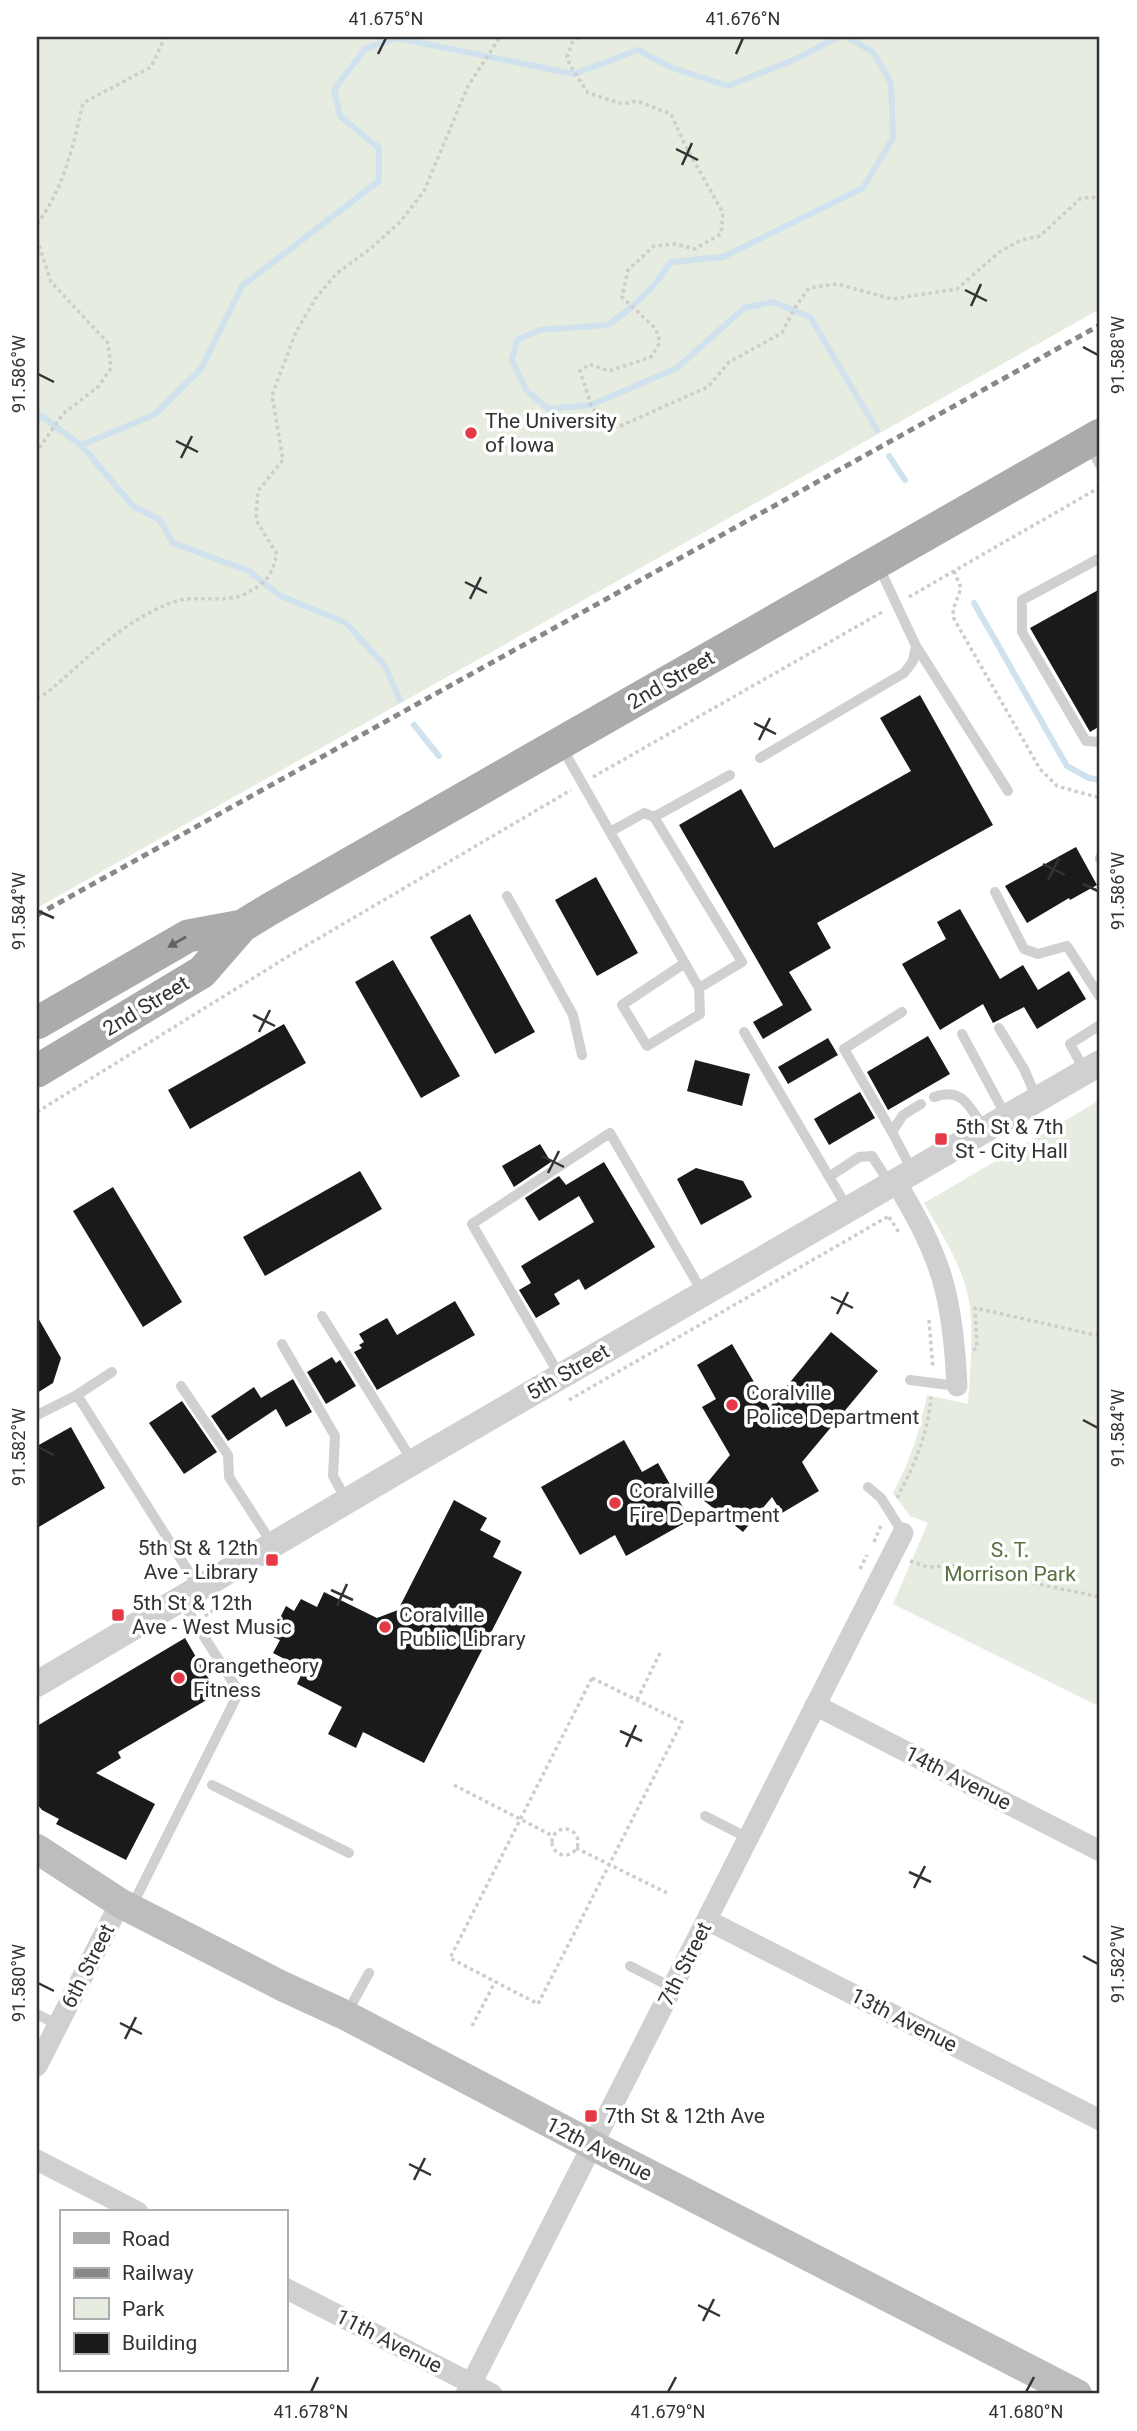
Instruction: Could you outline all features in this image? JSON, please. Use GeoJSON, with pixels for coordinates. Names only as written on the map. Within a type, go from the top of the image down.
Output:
{"type":"FeatureCollection","features":[{"type":"Feature","properties":{"kind":"main road","name":"2nd Street"},"geometry":{"type":"LineString","coordinates":[[37,1071],[202,972],[242,926],[877,563],[1096,447]]}},
{"type":"Feature","properties":{"kind":"main road","name":"2nd Street"},"geometry":{"type":"LineString","coordinates":[[37,1023],[188,936],[242,926]]}},
{"type":"Feature","properties":{"kind":"main road","name":"12th Avenue"},"geometry":{"type":"LineString","coordinates":[[37,1849],[126,1906]]}},
{"type":"Feature","properties":{"kind":"main road","name":"12th Avenue"},"geometry":{"type":"LineString","coordinates":[[37,1867],[126,1906],[282,1986],[345,2015],[593,2146],[1077,2394]]}},
{"type":"Feature","properties":{"kind":"street","name":"5th Street"},"geometry":{"type":"LineString","coordinates":[[37,1684],[703,1293],[848,1209],[895,1186],[995,1122],[1093,1067]]}},
{"type":"Feature","properties":{"kind":"street"},"geometry":{"type":"LineString","coordinates":[[895,1186],[920,1221],[936,1256],[948,1293],[954,1331],[957,1386]]}},
{"type":"Feature","properties":{"kind":"street","name":"7th Street"},"geometry":{"type":"LineString","coordinates":[[468,2389],[903,1533]]}},
{"type":"Feature","properties":{"kind":"street","name":"14th Avenue"},"geometry":{"type":"LineString","coordinates":[[815,1705],[1100,1850]]}},
{"type":"Feature","properties":{"kind":"street","name":"6th Street"},"geometry":{"type":"LineString","coordinates":[[37,2066],[126,1906]]}},
{"type":"Feature","properties":{"kind":"street","name":"13th Avenue"},"geometry":{"type":"LineString","coordinates":[[707,1920],[1100,2120]]}},
{"type":"Feature","properties":{"kind":"street"},"geometry":{"type":"LineString","coordinates":[[37,2160],[134,2210]]}},
{"type":"Feature","properties":{"kind":"street","name":"11th Avenue"},"geometry":{"type":"LineString","coordinates":[[287,2289],[468,2389],[492,2394]]}},
{"type":"Feature","properties":{"kind":"lane"},"geometry":{"type":"LineString","coordinates":[[1100,558],[1022,600],[1022,632],[1086,741],[1100,742]]}},
{"type":"Feature","properties":{"kind":"lane"},"geometry":{"type":"LineString","coordinates":[[877,563],[916,646],[1008,791]]}},
{"type":"Feature","properties":{"kind":"lane"},"geometry":{"type":"LineString","coordinates":[[760,758],[904,673],[913,661],[916,646]]}},
{"type":"Feature","properties":{"kind":"lane"},"geometry":{"type":"LineString","coordinates":[[560,744],[685,963],[699,988],[700,1014],[647,1046],[622,1005],[685,963]]}},
{"type":"Feature","properties":{"kind":"lane"},"geometry":{"type":"LineString","coordinates":[[654,817],[730,775]]}},
{"type":"Feature","properties":{"kind":"lane"},"geometry":{"type":"LineString","coordinates":[[610,832],[644,813],[654,817],[743,962],[699,988]]}},
{"type":"Feature","properties":{"kind":"lane"},"geometry":{"type":"LineString","coordinates":[[995,892],[1024,949],[1038,954],[1067,946],[1100,997]]}},
{"type":"Feature","properties":{"kind":"lane"},"geometry":{"type":"LineString","coordinates":[[507,896],[573,1015],[582,1055]]}},
{"type":"Feature","properties":{"kind":"lane"},"geometry":{"type":"LineString","coordinates":[[895,1186],[892,1132],[844,1049],[902,1012]]}},
{"type":"Feature","properties":{"kind":"lane"},"geometry":{"type":"LineString","coordinates":[[1093,1067],[1070,1044],[1100,1025]]}},
{"type":"Feature","properties":{"kind":"lane"},"geometry":{"type":"LineString","coordinates":[[999,1028],[1024,1069],[1037,1099]]}},
{"type":"Feature","properties":{"kind":"lane"},"geometry":{"type":"LineString","coordinates":[[744,1032],[848,1209]]}},
{"type":"Feature","properties":{"kind":"lane"},"geometry":{"type":"LineString","coordinates":[[962,1034],[995,1122]]}},
{"type":"Feature","properties":{"kind":"lane"},"geometry":{"type":"LineString","coordinates":[[934,1097],[951,1093],[964,1098],[995,1122]]}},
{"type":"Feature","properties":{"kind":"lane"},"geometry":{"type":"LineString","coordinates":[[892,1132],[903,1115],[921,1104]]}},
{"type":"Feature","properties":{"kind":"lane"},"geometry":{"type":"LineString","coordinates":[[560,1376],[472,1224],[610,1133],[703,1293]]}},
{"type":"Feature","properties":{"kind":"lane"},"geometry":{"type":"LineString","coordinates":[[829,1177],[859,1157],[872,1156],[895,1186]]}},
{"type":"Feature","properties":{"kind":"lane"},"geometry":{"type":"LineString","coordinates":[[322,1316],[414,1462]]}},
{"type":"Feature","properties":{"kind":"lane"},"geometry":{"type":"LineString","coordinates":[[282,1344],[335,1436],[333,1476],[347,1501]]}},
{"type":"Feature","properties":{"kind":"lane"},"geometry":{"type":"LineString","coordinates":[[37,1415],[77,1395],[112,1372]]}},
{"type":"Feature","properties":{"kind":"lane"},"geometry":{"type":"LineString","coordinates":[[910,1380],[957,1386]]}},
{"type":"Feature","properties":{"kind":"lane"},"geometry":{"type":"LineString","coordinates":[[181,1387],[228,1455],[229,1477],[273,1545]]}},
{"type":"Feature","properties":{"kind":"lane"},"geometry":{"type":"LineString","coordinates":[[77,1395],[190,1594],[239,1692],[126,1906]]}},
{"type":"Feature","properties":{"kind":"lane"},"geometry":{"type":"LineString","coordinates":[[867,1487],[881,1498],[903,1533]]}},
{"type":"Feature","properties":{"kind":"lane"},"geometry":{"type":"LineString","coordinates":[[212,1786],[349,1853]]}},
{"type":"Feature","properties":{"kind":"lane"},"geometry":{"type":"LineString","coordinates":[[705,1816],[748,1838]]}},
{"type":"Feature","properties":{"kind":"lane"},"geometry":{"type":"LineString","coordinates":[[630,1966],[673,1988]]}},
{"type":"Feature","properties":{"kind":"lane"},"geometry":{"type":"LineString","coordinates":[[345,2015],[369,1973]]}},
{"type":"Feature","properties":{"kind":"lane"},"geometry":{"type":"LineString","coordinates":[[37,2014],[58,2025]]}},
{"type":"Feature","properties":{"kind":"path"},"geometry":{"type":"LineString","coordinates":[[37,224],[52,204],[71,156],[83,103],[150,67],[165,37]]}},
{"type":"Feature","properties":{"kind":"path"},"geometry":{"type":"LineString","coordinates":[[37,698],[48,692],[117,633],[147,615],[180,600],[241,596],[263,583],[272,573],[277,554],[256,520],[258,491],[283,460],[272,395],[296,332],[316,299],[336,274],[370,249],[401,221],[424,191],[468,86],[500,37]]}},
{"type":"Feature","properties":{"kind":"path"},"geometry":{"type":"LineString","coordinates":[[579,37],[568,51],[570,65],[579,82],[588,93],[623,104],[637,101],[671,114],[723,213],[721,234],[695,248],[675,244],[654,246],[628,270],[622,297],[656,330],[660,342],[651,357],[609,371],[589,364],[580,371],[591,405],[603,424],[618,427],[708,387],[729,362],[782,333],[809,288],[837,284],[892,299],[957,289],[998,253],[1021,240],[1040,236],[1082,198],[1100,197]]}},
{"type":"Feature","properties":{"kind":"path"},"geometry":{"type":"LineString","coordinates":[[37,239],[51,282],[108,343],[111,368],[99,386],[63,414],[37,451]]}},
{"type":"Feature","properties":{"kind":"path"},"geometry":{"type":"LineString","coordinates":[[37,1112],[292,954],[582,783],[1100,487]]}},
{"type":"Feature","properties":{"kind":"path"},"geometry":{"type":"LineString","coordinates":[[954,570],[961,588],[953,610],[954,619],[1040,769],[1057,786],[1100,798]]}},
{"type":"Feature","properties":{"kind":"path"},"geometry":{"type":"LineString","coordinates":[[895,1186],[905,1244]]}},
{"type":"Feature","properties":{"kind":"path"},"geometry":{"type":"LineString","coordinates":[[966,1350],[977,1348],[975,1308],[1100,1336]]}},
{"type":"Feature","properties":{"kind":"path"},"geometry":{"type":"LineString","coordinates":[[928,1316],[932,1372]]}},
{"type":"Feature","properties":{"kind":"path"},"geometry":{"type":"LineString","coordinates":[[895,1502],[923,1440],[931,1395]]}},
{"type":"Feature","properties":{"kind":"path"},"geometry":{"type":"LineString","coordinates":[[860,1569],[881,1524]]}},
{"type":"Feature","properties":{"kind":"path"},"geometry":{"type":"LineString","coordinates":[[903,1558],[927,1567],[952,1566],[1100,1597]]}},
{"type":"Feature","properties":{"kind":"path"},"geometry":{"type":"LineString","coordinates":[[637,1700],[660,1653]]}},
{"type":"Feature","properties":{"kind":"path"},"geometry":{"type":"LineString","coordinates":[[593,1678],[637,1700],[681,1722],[538,2004],[450,1958],[593,1678]]}},
{"type":"Feature","properties":{"kind":"path"},"geometry":{"type":"LineString","coordinates":[[454,1785],[553,1836]]}},
{"type":"Feature","properties":{"kind":"path"},"geometry":{"type":"LineString","coordinates":[[563,1828],[571,1830],[578,1840],[576,1848],[569,1854],[556,1852],[552,1844],[553,1836],[563,1828]]}},
{"type":"Feature","properties":{"kind":"path"},"geometry":{"type":"LineString","coordinates":[[576,1848],[667,1893]]}},
{"type":"Feature","properties":{"kind":"path"},"geometry":{"type":"LineString","coordinates":[[472,2026],[495,1982]]}},
{"type":"Feature","properties":{"kind":"green space","name":"The University of Iowa"},"geometry":{"type":"Polygon","coordinates":[[[37,37],[1100,37],[1100,309],[37,908],[37,37]]]}},
{"type":"Feature","properties":{"kind":"green space","name":"S. T. Morrison Park"},"geometry":{"type":"Polygon","coordinates":[[[1100,1100],[1100,1707],[893,1604],[928,1523],[910,1516],[893,1493],[914,1446],[927,1395],[968,1404],[971,1340],[969,1301],[957,1263],[924,1203],[1100,1100]]]}},
{"type":"Feature","properties":{"kind":"building"},"geometry":{"type":"Polygon","coordinates":[[[1100,589],[1100,726],[1090,732],[1030,628],[1100,589]]]}},
{"type":"Feature","properties":{"kind":"building"},"geometry":{"type":"Polygon","coordinates":[[[920,695],[993,825],[817,923],[831,948],[789,972],[812,1010],[763,1039],[753,1022],[783,1005],[679,825],[741,789],[774,848],[911,771],[880,718],[920,695]]]}},
{"type":"Feature","properties":{"kind":"building"},"geometry":{"type":"Polygon","coordinates":[[[1076,847],[1097,885],[1027,923],[1005,886],[1076,847]]]}},
{"type":"Feature","properties":{"kind":"building"},"geometry":{"type":"Polygon","coordinates":[[[596,877],[638,953],[597,976],[555,900],[596,877]]]}},
{"type":"Feature","properties":{"kind":"building"},"geometry":{"type":"Polygon","coordinates":[[[960,909],[1000,979],[1023,965],[1038,990],[1069,971],[1086,999],[1037,1029],[1024,1007],[993,1023],[983,1004],[940,1030],[902,964],[946,939],[937,922],[960,909]]]}},
{"type":"Feature","properties":{"kind":"building"},"geometry":{"type":"Polygon","coordinates":[[[470,914],[535,1032],[495,1054],[430,937],[470,914]]]}},
{"type":"Feature","properties":{"kind":"building"},"geometry":{"type":"Polygon","coordinates":[[[393,960],[460,1076],[421,1098],[355,982],[393,960]]]}},
{"type":"Feature","properties":{"kind":"building"},"geometry":{"type":"Polygon","coordinates":[[[284,1024],[306,1063],[190,1129],[168,1090],[284,1024]]]}},
{"type":"Feature","properties":{"kind":"building"},"geometry":{"type":"Polygon","coordinates":[[[928,1036],[950,1074],[888,1110],[867,1072],[928,1036]]]}},
{"type":"Feature","properties":{"kind":"building"},"geometry":{"type":"Polygon","coordinates":[[[828,1038],[838,1055],[788,1084],[778,1067],[828,1038]]]}},
{"type":"Feature","properties":{"kind":"building"},"geometry":{"type":"Polygon","coordinates":[[[695,1060],[750,1074],[742,1106],[687,1091],[695,1060]]]}},
{"type":"Feature","properties":{"kind":"building"},"geometry":{"type":"Polygon","coordinates":[[[860,1092],[875,1118],[829,1145],[814,1119],[860,1092]]]}},
{"type":"Feature","properties":{"kind":"building"},"geometry":{"type":"Polygon","coordinates":[[[540,1144],[551,1162],[514,1187],[502,1166],[540,1144]]]}},
{"type":"Feature","properties":{"kind":"building"},"geometry":{"type":"Polygon","coordinates":[[[604,1162],[655,1247],[585,1290],[579,1279],[554,1294],[560,1304],[536,1318],[519,1290],[531,1283],[521,1266],[594,1222],[579,1196],[539,1221],[525,1198],[559,1176],[566,1185],[604,1162]]]}},
{"type":"Feature","properties":{"kind":"building"},"geometry":{"type":"Polygon","coordinates":[[[696,1168],[743,1181],[752,1197],[701,1225],[677,1179],[696,1168]]]}},
{"type":"Feature","properties":{"kind":"building"},"geometry":{"type":"Polygon","coordinates":[[[360,1171],[382,1209],[265,1276],[243,1237],[360,1171]]]}},
{"type":"Feature","properties":{"kind":"building"},"geometry":{"type":"Polygon","coordinates":[[[113,1187],[182,1302],[143,1327],[73,1211],[113,1187]]]}},
{"type":"Feature","properties":{"kind":"building"},"geometry":{"type":"Polygon","coordinates":[[[455,1301],[475,1335],[377,1390],[354,1352],[362,1348],[359,1345],[364,1342],[359,1334],[387,1318],[397,1335],[455,1301]]]}},
{"type":"Feature","properties":{"kind":"building"},"geometry":{"type":"Polygon","coordinates":[[[37,1316],[61,1358],[53,1383],[37,1393],[37,1316]]]}},
{"type":"Feature","properties":{"kind":"building"},"geometry":{"type":"Polygon","coordinates":[[[831,1332],[878,1371],[802,1462],[819,1491],[782,1513],[772,1497],[743,1532],[697,1495],[730,1455],[702,1407],[716,1399],[697,1365],[732,1344],[769,1408],[831,1332]]]}},
{"type":"Feature","properties":{"kind":"building"},"geometry":{"type":"Polygon","coordinates":[[[332,1357],[336,1363],[340,1360],[356,1386],[326,1404],[307,1372],[332,1357]]]}},
{"type":"Feature","properties":{"kind":"building"},"geometry":{"type":"Polygon","coordinates":[[[293,1379],[312,1412],[286,1427],[276,1409],[228,1441],[211,1416],[254,1387],[261,1398],[293,1379]]]}},
{"type":"Feature","properties":{"kind":"building"},"geometry":{"type":"Polygon","coordinates":[[[182,1401],[217,1452],[184,1474],[149,1423],[182,1401]]]}},
{"type":"Feature","properties":{"kind":"building"},"geometry":{"type":"Polygon","coordinates":[[[71,1427],[105,1488],[37,1528],[37,1446],[71,1427]]]}},
{"type":"Feature","properties":{"kind":"building","name":"Coralville Fire Department"},"geometry":{"type":"Polygon","coordinates":[[[624,1440],[642,1472],[658,1463],[690,1520],[626,1556],[615,1535],[580,1555],[541,1487],[624,1440]]]}},
{"type":"Feature","properties":{"kind":"building","name":"Coralville Public Library"},"geometry":{"type":"Polygon","coordinates":[[[454,1500],[487,1518],[480,1530],[501,1541],[493,1557],[522,1572],[424,1763],[363,1732],[356,1748],[328,1734],[342,1707],[297,1684],[304,1669],[273,1653],[280,1640],[271,1636],[286,1606],[294,1611],[301,1599],[317,1607],[324,1592],[377,1618],[398,1610],[454,1500]]]}},
{"type":"Feature","properties":{"kind":"building"},"geometry":{"type":"Polygon","coordinates":[[[185,1638],[214,1688],[207,1693],[210,1698],[118,1752],[121,1758],[96,1773],[155,1804],[126,1860],[56,1824],[59,1819],[42,1810],[37,1804],[37,1726],[185,1638]]]}},
{"type":"Feature","properties":{"kind":"waterway"},"geometry":{"type":"LineString","coordinates":[[37,413],[81,445],[154,415],[201,369],[242,286],[379,181],[379,148],[340,116],[334,90],[365,49],[396,38],[574,74],[638,50],[670,67],[728,86],[796,59],[838,37]]}},
{"type":"Feature","properties":{"kind":"waterway"},"geometry":{"type":"LineString","coordinates":[[847,37],[873,52],[891,83],[893,138],[863,188],[723,257],[671,262],[655,284],[632,307],[608,325],[540,330],[517,340],[512,360],[526,390],[548,409],[591,405],[677,368],[744,308],[773,302],[810,317],[877,430]]}},
{"type":"Feature","properties":{"kind":"waterway"},"geometry":{"type":"LineString","coordinates":[[81,445],[133,506],[160,520],[173,543],[249,571],[279,595],[346,623],[385,666],[400,700]]}},
{"type":"Feature","properties":{"kind":"waterway"},"geometry":{"type":"LineString","coordinates":[[889,456],[905,480]]}},
{"type":"Feature","properties":{"kind":"waterway"},"geometry":{"type":"LineString","coordinates":[[974,603],[1067,766],[1089,778],[1100,780]]}},
{"type":"Feature","properties":{"kind":"waterway"},"geometry":{"type":"LineString","coordinates":[[414,725],[439,756]]}},
{"type":"Feature","properties":{"kind":"railway"},"geometry":{"type":"LineString","coordinates":[[37,915],[1100,325]]}},
{"type":"Feature","properties":{"kind":"place","name":"The University of Iowa"},"geometry":{"type":"Point","coordinates":[471,433]}},
{"type":"Feature","properties":{"kind":"place","name":"5th St & 7th St - City Hall"},"geometry":{"type":"Point","coordinates":[941,1139]}},
{"type":"Feature","properties":{"kind":"place","name":"Coralville Police Department"},"geometry":{"type":"Point","coordinates":[732,1405]}},
{"type":"Feature","properties":{"kind":"place","name":"Coralville Fire Department"},"geometry":{"type":"Point","coordinates":[615,1503]}},
{"type":"Feature","properties":{"kind":"place","name":"5th St & 12th Ave - Library"},"geometry":{"type":"Point","coordinates":[272,1560]}},
{"type":"Feature","properties":{"kind":"place","name":"5th St & 12th Ave - West Music"},"geometry":{"type":"Point","coordinates":[118,1615]}},
{"type":"Feature","properties":{"kind":"place","name":"Coralville Public Library"},"geometry":{"type":"Point","coordinates":[385,1627]}},
{"type":"Feature","properties":{"kind":"place","name":"Orangetheory Fitness"},"geometry":{"type":"Point","coordinates":[179,1678]}},
{"type":"Feature","properties":{"kind":"place","name":"7th St & 12th Ave"},"geometry":{"type":"Point","coordinates":[591,2116]}}]}
